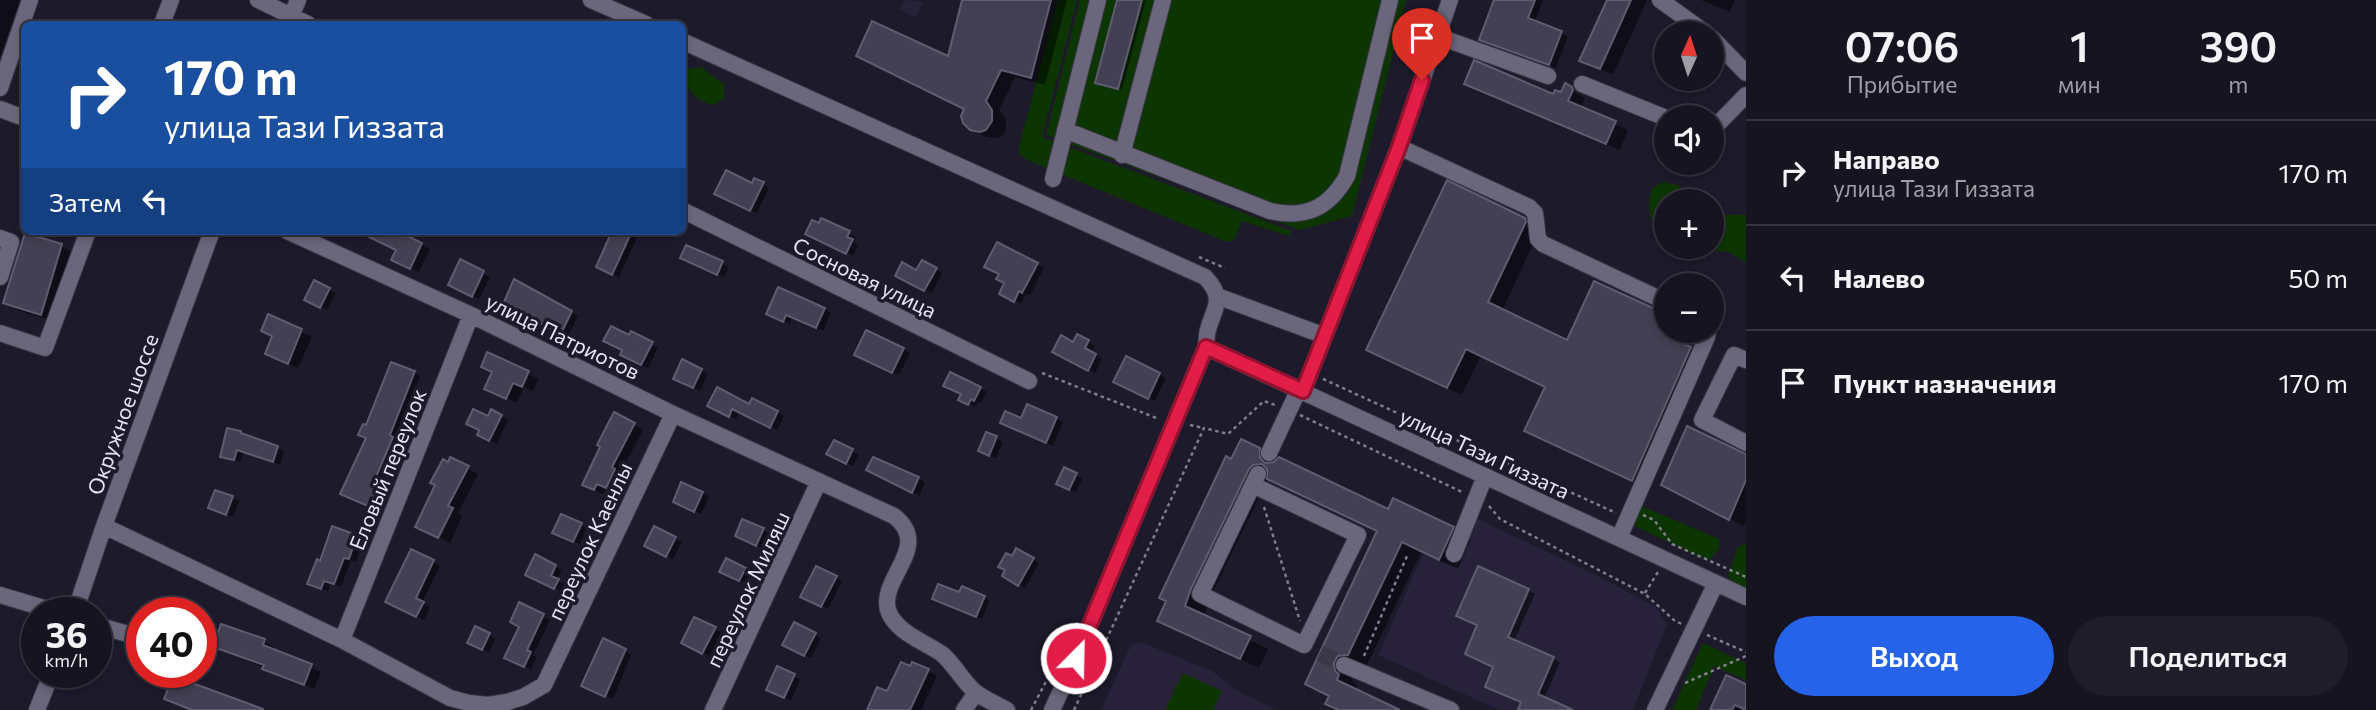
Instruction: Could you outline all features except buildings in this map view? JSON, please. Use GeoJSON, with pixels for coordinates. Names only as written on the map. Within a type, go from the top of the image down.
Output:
{"type":"FeatureCollection","features":[{"type":"Feature","properties":{"kind":"street"},"geometry":{"type":"LineString","coordinates":[[23,21],[30,0]]}},
{"type":"Feature","properties":{"kind":"street"},"geometry":{"type":"LineString","coordinates":[[163,21],[171,0]]}},
{"type":"Feature","properties":{"kind":"street"},"geometry":{"type":"LineString","coordinates":[[258,0],[290,20],[298,0]]}},
{"type":"Feature","properties":{"kind":"street"},"geometry":{"type":"LineString","coordinates":[[591,0],[639,21]]}},
{"type":"Feature","properties":{"kind":"street"},"geometry":{"type":"LineString","coordinates":[[1053,179],[1098,0]]}},
{"type":"Feature","properties":{"kind":"street"},"geometry":{"type":"LineString","coordinates":[[1122,155],[1163,0]]}},
{"type":"Feature","properties":{"kind":"street"},"geometry":{"type":"LineString","coordinates":[[1065,130],[1122,155],[1270,211],[1299,214],[1316,209],[1338,191],[1347,176],[1390,0]]}},
{"type":"Feature","properties":{"kind":"street"},"geometry":{"type":"LineString","coordinates":[[1269,453],[1325,336],[1399,147],[1450,0]]}},
{"type":"Feature","properties":{"kind":"street"},"geometry":{"type":"LineString","coordinates":[[1660,0],[1689,21]]}},
{"type":"Feature","properties":{"kind":"street"},"geometry":{"type":"LineString","coordinates":[[0,88],[21,26]]}},
{"type":"Feature","properties":{"kind":"street"},"geometry":{"type":"LineString","coordinates":[[1437,36],[1548,75]]}},
{"type":"Feature","properties":{"kind":"street"},"geometry":{"type":"LineString","coordinates":[[686,43],[1205,277],[1217,296],[1216,312],[1207,331],[1206,347],[1052,710]]}},
{"type":"Feature","properties":{"kind":"street"},"geometry":{"type":"LineString","coordinates":[[1724,50],[1746,73]]}},
{"type":"Feature","properties":{"kind":"street"},"geometry":{"type":"LineString","coordinates":[[1582,84],[1654,113]]}},
{"type":"Feature","properties":{"kind":"street"},"geometry":{"type":"LineString","coordinates":[[1724,118],[1746,95]]}},
{"type":"Feature","properties":{"kind":"street"},"geometry":{"type":"LineString","coordinates":[[0,109],[21,117]]}},
{"type":"Feature","properties":{"kind":"street"},"geometry":{"type":"LineString","coordinates":[[1399,147],[1530,207],[1535,213],[1538,239],[1544,244],[1654,296]]}},
{"type":"Feature","properties":{"kind":"street","name":"Сосновая улица"},"geometry":{"type":"LineString","coordinates":[[686,212],[1029,382]]}},
{"type":"Feature","properties":{"kind":"street"},"geometry":{"type":"LineString","coordinates":[[0,333],[45,348],[87,235]]}},
{"type":"Feature","properties":{"kind":"street","name":"Окружное шоссе"},"geometry":{"type":"LineString","coordinates":[[80,597],[211,235]]}},
{"type":"Feature","properties":{"kind":"street","name":"улица Патриотов"},"geometry":{"type":"LineString","coordinates":[[295,235],[471,315],[901,522],[906,528],[909,543],[888,597],[889,612],[899,626],[944,656],[975,693]]}},
{"type":"Feature","properties":{"kind":"street"},"geometry":{"type":"LineString","coordinates":[[0,237],[11,242],[0,277]]}},
{"type":"Feature","properties":{"kind":"street"},"geometry":{"type":"LineString","coordinates":[[1217,296],[1325,336]]}},
{"type":"Feature","properties":{"kind":"street","name":"Еловый переулок"},"geometry":{"type":"LineString","coordinates":[[342,640],[471,315]]}},
{"type":"Feature","properties":{"kind":"street"},"geometry":{"type":"LineString","coordinates":[[1619,538],[1704,343]]}},
{"type":"Feature","properties":{"kind":"street","name":"улица Тази Гиззата"},"geometry":{"type":"LineString","coordinates":[[1206,347],[1746,597]]}},
{"type":"Feature","properties":{"kind":"street"},"geometry":{"type":"LineString","coordinates":[[1745,440],[1702,420],[1734,355],[1746,360]]}},
{"type":"Feature","properties":{"kind":"street","name":"переулок Каенлы"},"geometry":{"type":"LineString","coordinates":[[342,640],[450,698],[469,703],[488,705],[507,702],[523,697],[544,685],[673,414]]}},
{"type":"Feature","properties":{"kind":"street"},"geometry":{"type":"LineString","coordinates":[[1454,554],[1485,476]]}},
{"type":"Feature","properties":{"kind":"street"},"geometry":{"type":"LineString","coordinates":[[1257,482],[1358,536],[1304,645],[1200,594],[1257,482]]}},
{"type":"Feature","properties":{"kind":"street","name":"переулок Миляш"},"geometry":{"type":"LineString","coordinates":[[713,710],[819,483]]}},
{"type":"Feature","properties":{"kind":"street"},"geometry":{"type":"LineString","coordinates":[[104,526],[342,640]]}},
{"type":"Feature","properties":{"kind":"street"},"geometry":{"type":"LineString","coordinates":[[1655,710],[1716,583]]}},
{"type":"Feature","properties":{"kind":"street"},"geometry":{"type":"LineString","coordinates":[[0,595],[21,601]]}},
{"type":"Feature","properties":{"kind":"street"},"geometry":{"type":"LineString","coordinates":[[1350,669],[1451,710]]}},
{"type":"Feature","properties":{"kind":"street"},"geometry":{"type":"LineString","coordinates":[[37,710],[46,688]]}},
{"type":"Feature","properties":{"kind":"street"},"geometry":{"type":"LineString","coordinates":[[964,710],[975,693],[1007,710]]}},
{"type":"Feature","properties":{"kind":"path"},"geometry":{"type":"LineString","coordinates":[[1326,369],[1323,379],[1630,514],[1654,520],[1672,544],[1746,577]]}},
{"type":"Feature","properties":{"kind":"path"},"geometry":{"type":"LineString","coordinates":[[1029,382],[1041,373],[1152,418],[1228,434],[1264,401],[1289,410],[1477,499],[1488,505],[1500,519],[1645,594],[1675,621],[1746,654]]}},
{"type":"Feature","properties":{"kind":"path"},"geometry":{"type":"LineString","coordinates":[[1074,710],[1204,428]]}},
{"type":"Feature","properties":{"kind":"path"},"geometry":{"type":"LineString","coordinates":[[1257,482],[1306,641]]}},
{"type":"Feature","properties":{"kind":"path"},"geometry":{"type":"LineString","coordinates":[[1350,669],[1407,556]]}},
{"type":"Feature","properties":{"kind":"path"},"geometry":{"type":"LineString","coordinates":[[1664,692],[1746,654]]}},
{"type":"Feature","properties":{"kind":"shaded area"},"geometry":{"type":"Polygon","coordinates":[[[904,0],[923,2],[915,17],[899,9],[904,0]]]}},
{"type":"Feature","properties":{"kind":"shaded area"},"geometry":{"type":"Polygon","coordinates":[[[1476,518],[1656,607],[1667,624],[1633,710],[1499,710],[1378,655],[1423,554],[1454,566],[1476,518]]]}},
{"type":"Feature","properties":{"kind":"shaded area"},"geometry":{"type":"Polygon","coordinates":[[[1141,642],[1212,671],[1238,691],[1277,710],[1101,710],[1131,645],[1141,642]]]}},
{"type":"Feature","properties":{"kind":"green space"},"geometry":{"type":"Polygon","coordinates":[[[1058,0],[1077,0],[1042,137],[1291,231],[1289,236],[1242,221],[1234,240],[1227,242],[1027,160],[1019,154],[1058,0]]]}},
{"type":"Feature","properties":{"kind":"green space"},"geometry":{"type":"Polygon","coordinates":[[[1080,0],[1406,0],[1352,216],[1300,230],[1046,135],[1080,0]]]}},
{"type":"Feature","properties":{"kind":"green space"},"geometry":{"type":"Polygon","coordinates":[[[701,67],[724,84],[724,98],[714,105],[696,97],[686,84],[688,69],[701,67]]]}},
{"type":"Feature","properties":{"kind":"green space"},"geometry":{"type":"Polygon","coordinates":[[[1664,182],[1683,189],[1654,189],[1654,225],[1649,209],[1652,188],[1664,182]]]}},
{"type":"Feature","properties":{"kind":"green space"},"geometry":{"type":"Polygon","coordinates":[[[1724,215],[1746,215],[1746,263],[1724,252],[1724,215]]]}},
{"type":"Feature","properties":{"kind":"green space"},"geometry":{"type":"Polygon","coordinates":[[[1639,505],[1719,539],[1719,548],[1709,561],[1634,526],[1631,517],[1639,505]]]}},
{"type":"Feature","properties":{"kind":"green space"},"geometry":{"type":"Polygon","coordinates":[[[1746,543],[1746,588],[1731,581],[1728,575],[1738,547],[1746,543]]]}},
{"type":"Feature","properties":{"kind":"green space"},"geometry":{"type":"Polygon","coordinates":[[[1703,643],[1746,663],[1746,680],[1714,666],[1696,710],[1672,710],[1703,643]]]}},
{"type":"Feature","properties":{"kind":"green space"},"geometry":{"type":"Polygon","coordinates":[[[1183,673],[1222,691],[1213,710],[1165,710],[1183,673]]]}},
{"type":"Feature","properties":{"kind":"tunnel"},"geometry":{"type":"LineString","coordinates":[[1320,653],[1344,665]]}},
{"type":"Feature","properties":{"kind":"route"},"geometry":{"type":"LineString","coordinates":[[1076,658],[1206,347],[1303,391],[1399,147],[1422,80]]}}]}
